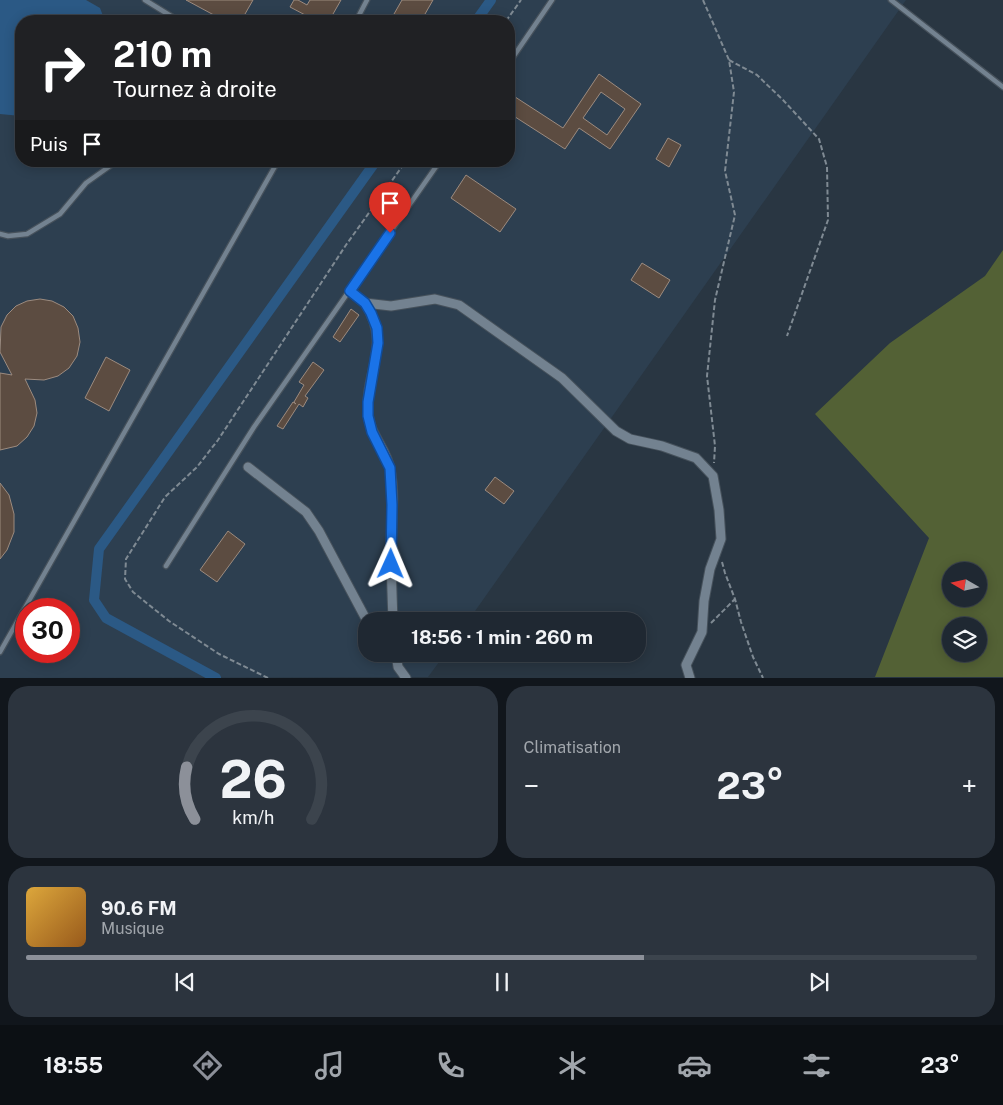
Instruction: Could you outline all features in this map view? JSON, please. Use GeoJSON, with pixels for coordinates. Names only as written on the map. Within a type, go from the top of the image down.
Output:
{"type":"FeatureCollection","features":[{"type":"Feature","properties":{"kind":"street"},"geometry":{"type":"LineString","coordinates":[[350,291],[365,303],[377,328],[378,343],[368,402],[368,416],[372,432],[390,468],[393,612]]}},
{"type":"Feature","properties":{"kind":"street"},"geometry":{"type":"LineString","coordinates":[[365,303],[391,306],[435,299],[459,305],[562,378],[616,431],[630,439],[662,446],[696,458],[714,476],[721,539],[710,569],[704,600],[702,632],[686,664],[690,678]]}},
{"type":"Feature","properties":{"kind":"street"},"geometry":{"type":"LineString","coordinates":[[248,467],[306,512],[319,531],[362,612]]}},
{"type":"Feature","properties":{"kind":"street"},"geometry":{"type":"LineString","coordinates":[[394,662],[406,678]]}},
{"type":"Feature","properties":{"kind":"street"},"geometry":{"type":"LineString","coordinates":[[397,662],[398,667]]}},
{"type":"Feature","properties":{"kind":"lane"},"geometry":{"type":"LineString","coordinates":[[145,0],[169,15]]}},
{"type":"Feature","properties":{"kind":"lane"},"geometry":{"type":"LineString","coordinates":[[359,15],[367,0]]}},
{"type":"Feature","properties":{"kind":"lane"},"geometry":{"type":"LineString","coordinates":[[515,54],[552,0]]}},
{"type":"Feature","properties":{"kind":"lane"},"geometry":{"type":"LineString","coordinates":[[891,0],[1003,87]]}},
{"type":"Feature","properties":{"kind":"lane"},"geometry":{"type":"LineString","coordinates":[[0,234],[8,236],[27,234],[52,219],[60,214],[86,183],[109,167]]}},
{"type":"Feature","properties":{"kind":"lane"},"geometry":{"type":"LineString","coordinates":[[0,652],[275,167]]}},
{"type":"Feature","properties":{"kind":"lane"},"geometry":{"type":"LineString","coordinates":[[166,566],[254,427],[436,167]]}},
{"type":"Feature","properties":{"kind":"path"},"geometry":{"type":"LineString","coordinates":[[510,15],[521,0]]}},
{"type":"Feature","properties":{"kind":"path"},"geometry":{"type":"LineString","coordinates":[[703,0],[729,60],[734,92],[725,171],[735,215],[716,300],[707,376],[715,446],[714,476]]}},
{"type":"Feature","properties":{"kind":"path"},"geometry":{"type":"LineString","coordinates":[[729,60],[757,75],[819,139],[827,167],[828,220],[787,336]]}},
{"type":"Feature","properties":{"kind":"path"},"geometry":{"type":"LineString","coordinates":[[719,544],[725,573],[741,622],[753,657],[763,678]]}},
{"type":"Feature","properties":{"kind":"path"},"geometry":{"type":"LineString","coordinates":[[702,632],[735,599]]}},
{"type":"Feature","properties":{"kind":"shaded area"},"geometry":{"type":"Polygon","coordinates":[[[0,0],[906,0],[474,612],[358,612],[358,662],[439,662],[428,677],[0,678],[0,0]]]}},
{"type":"Feature","properties":{"kind":"green space"},"geometry":{"type":"Polygon","coordinates":[[[1003,250],[1003,677],[875,677],[929,538],[815,414],[890,343],[985,276],[1003,250]]]}},
{"type":"Feature","properties":{"kind":"water"},"geometry":{"type":"Polygon","coordinates":[[[0,0],[86,0],[100,8],[103,15],[15,15],[15,115],[0,114],[0,0]]]}},
{"type":"Feature","properties":{"kind":"building"},"geometry":{"type":"Polygon","coordinates":[[[186,0],[253,0],[244,15],[214,15],[186,0]]]}},
{"type":"Feature","properties":{"kind":"building"},"geometry":{"type":"Polygon","coordinates":[[[294,0],[307,5],[310,0],[341,0],[332,15],[305,15],[290,7],[294,0]]]}},
{"type":"Feature","properties":{"kind":"building"},"geometry":{"type":"Polygon","coordinates":[[[402,0],[433,0],[424,15],[393,15],[402,0]]]}},
{"type":"Feature","properties":{"kind":"building"},"geometry":{"type":"Polygon","coordinates":[[[599,74],[641,104],[610,149],[579,128],[565,149],[515,117],[515,97],[563,128],[599,74]],[[601,92],[583,118],[607,135],[625,109],[601,92]]]}},
{"type":"Feature","properties":{"kind":"building"},"geometry":{"type":"Polygon","coordinates":[[[668,138],[681,145],[669,167],[656,159],[668,138]]]}},
{"type":"Feature","properties":{"kind":"building"},"geometry":{"type":"Polygon","coordinates":[[[466,175],[516,209],[500,232],[451,198],[466,175]]]}},
{"type":"Feature","properties":{"kind":"building"},"geometry":{"type":"Polygon","coordinates":[[[642,263],[670,280],[659,298],[631,280],[642,263]]]}},
{"type":"Feature","properties":{"kind":"building"},"geometry":{"type":"Polygon","coordinates":[[[40,299],[52,301],[64,307],[73,316],[78,328],[80,342],[77,356],[69,368],[58,376],[44,380],[25,379],[35,400],[37,413],[34,426],[27,437],[17,446],[0,450],[0,373],[12,375],[0,352],[1,327],[7,315],[16,306],[27,301],[40,299]]]}},
{"type":"Feature","properties":{"kind":"building"},"geometry":{"type":"Polygon","coordinates":[[[351,309],[359,315],[340,342],[333,337],[351,309]]]}},
{"type":"Feature","properties":{"kind":"building"},"geometry":{"type":"Polygon","coordinates":[[[106,357],[130,370],[109,411],[85,398],[106,357]]]}},
{"type":"Feature","properties":{"kind":"building"},"geometry":{"type":"Polygon","coordinates":[[[313,362],[324,370],[305,396],[308,398],[303,407],[299,404],[283,429],[277,426],[293,402],[296,404],[294,402],[304,385],[299,382],[313,362]]]}},
{"type":"Feature","properties":{"kind":"building"},"geometry":{"type":"Polygon","coordinates":[[[495,477],[514,491],[504,504],[485,490],[495,477]]]}},
{"type":"Feature","properties":{"kind":"building"},"geometry":{"type":"Polygon","coordinates":[[[0,483],[9,495],[14,514],[14,532],[7,550],[0,559],[0,483]]]}},
{"type":"Feature","properties":{"kind":"building"},"geometry":{"type":"Polygon","coordinates":[[[228,531],[245,544],[217,582],[200,570],[228,531]]]}},
{"type":"Feature","properties":{"kind":"waterway"},"geometry":{"type":"LineString","coordinates":[[480,15],[491,0]]}},
{"type":"Feature","properties":{"kind":"waterway"},"geometry":{"type":"LineString","coordinates":[[216,678],[106,618],[94,600],[99,549],[372,167]]}},
{"type":"Feature","properties":{"kind":"route"},"geometry":{"type":"LineString","coordinates":[[390,233],[350,291],[365,303],[377,328],[378,343],[368,402],[368,416],[372,432],[384,452],[390,468],[392,505],[391,564]]}}]}
